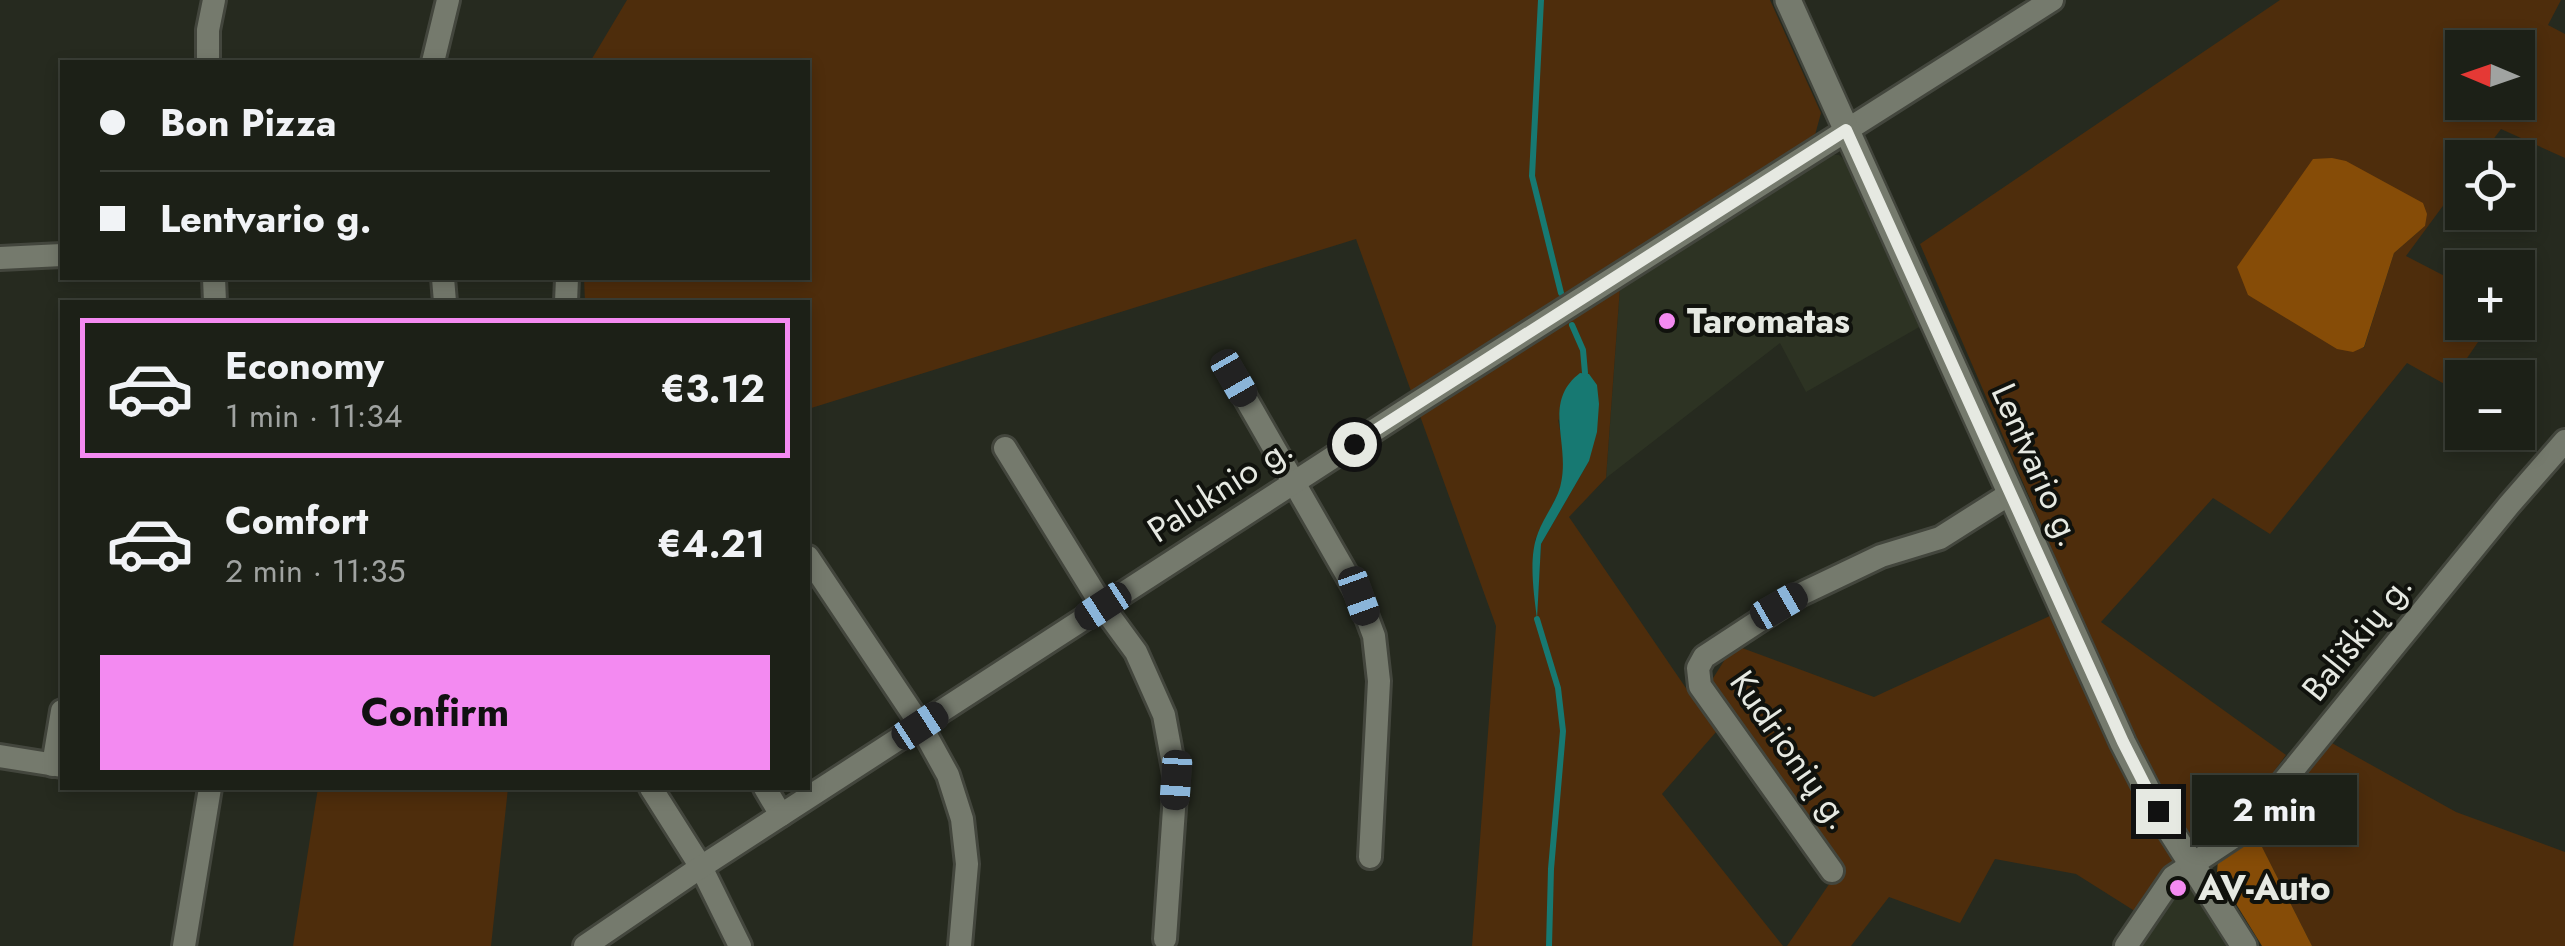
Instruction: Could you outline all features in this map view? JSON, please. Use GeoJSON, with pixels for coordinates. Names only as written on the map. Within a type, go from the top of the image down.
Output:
{"type":"FeatureCollection","features":[{"type":"Feature","properties":{"kind":"main road","name":"Lentvario g."},"geometry":{"type":"LineString","coordinates":[[1788,0],[2123,742],[2158,811],[2244,946]]}},
{"type":"Feature","properties":{"kind":"street"},"geometry":{"type":"LineString","coordinates":[[208,60],[214,0]]}},
{"type":"Feature","properties":{"kind":"street"},"geometry":{"type":"LineString","coordinates":[[433,60],[448,0]]}},
{"type":"Feature","properties":{"kind":"street","name":"Paluknio g."},"geometry":{"type":"LineString","coordinates":[[585,946],[1103,606],[2052,0]]}},
{"type":"Feature","properties":{"kind":"street"},"geometry":{"type":"LineString","coordinates":[[0,258],[60,255]]}},
{"type":"Feature","properties":{"kind":"street"},"geometry":{"type":"LineString","coordinates":[[1234,378],[1359,596],[1374,636],[1379,682],[1370,857]]}},
{"type":"Feature","properties":{"kind":"street","name":"Bališkių g."},"geometry":{"type":"LineString","coordinates":[[2126,946],[2166,887],[2192,864],[2244,830],[2565,441]]}},
{"type":"Feature","properties":{"kind":"street"},"geometry":{"type":"LineString","coordinates":[[1005,448],[1136,652],[1164,715],[1176,780],[1164,938]]}},
{"type":"Feature","properties":{"kind":"street","name":"Kudrionių g."},"geometry":{"type":"LineString","coordinates":[[1832,871],[1700,686],[1698,668],[1704,657],[1797,596],[1880,556],[1940,538],[2011,493]]}},
{"type":"Feature","properties":{"kind":"street"},"geometry":{"type":"LineString","coordinates":[[810,560],[920,726],[948,776],[962,819],[967,864],[960,946]]}},
{"type":"Feature","properties":{"kind":"street"},"geometry":{"type":"LineString","coordinates":[[0,756],[58,765],[60,738]]}},
{"type":"Feature","properties":{"kind":"street"},"geometry":{"type":"LineString","coordinates":[[184,946],[210,790]]}},
{"type":"Feature","properties":{"kind":"street"},"geometry":{"type":"LineString","coordinates":[[652,790],[701,867],[740,946]]}},
{"type":"Feature","properties":{"kind":"street"},"geometry":{"type":"LineString","coordinates":[[766,790],[782,815]]}},
{"type":"Feature","properties":{"kind":"shaded area"},"geometry":{"type":"Polygon","coordinates":[[[627,0],[1770,0],[1821,113],[1815,135],[1610,270],[1620,287],[1606,478],[1569,517],[1716,732],[1662,794],[1783,946],[1472,946],[1496,626],[1356,239],[810,408],[810,300],[585,300],[584,280],[810,280],[810,60],[591,60],[627,0]],[[1558,419],[1565,458],[1561,488],[1535,540],[1537,611],[1541,544],[1589,461],[1558,419]]]}},
{"type":"Feature","properties":{"kind":"shaded area"},"geometry":{"type":"Polygon","coordinates":[[[2280,0],[2561,0],[2548,25],[2565,34],[2565,158],[2535,144],[2535,140],[2501,129],[2493,140],[2445,140],[2445,203],[2406,256],[2445,276],[2445,340],[2479,340],[2466,360],[2445,360],[2445,384],[2407,363],[2270,534],[2213,498],[2101,622],[2286,755],[2230,824],[2202,839],[2188,837],[2121,709],[1920,244],[2280,0]],[[2425,226],[2248,295],[2364,348],[2394,253],[2425,226]]]}},
{"type":"Feature","properties":{"kind":"shaded area"},"geometry":{"type":"Polygon","coordinates":[[[1828,155],[1839,155],[1848,163],[1921,326],[1806,392],[1780,343],[1606,478],[1620,287],[1828,155]]]}},
{"type":"Feature","properties":{"kind":"shaded area"},"geometry":{"type":"Polygon","coordinates":[[[2313,159],[2346,161],[2423,203],[2427,214],[2425,226],[2394,253],[2364,347],[2353,352],[2337,349],[2248,295],[2237,267],[2313,159]]]}},
{"type":"Feature","properties":{"kind":"shaded area"},"geometry":{"type":"Polygon","coordinates":[[[2054,614],[2108,743],[2180,861],[2141,915],[2076,874],[1995,859],[1960,923],[1889,897],[1851,946],[1787,946],[1838,871],[1710,683],[1734,645],[1874,697],[2054,614]]]}},
{"type":"Feature","properties":{"kind":"shaded area"},"geometry":{"type":"Polygon","coordinates":[[[2330,742],[2456,812],[2565,852],[2565,946],[2312,946],[2254,831],[2330,742]]]}},
{"type":"Feature","properties":{"kind":"shaded area"},"geometry":{"type":"Polygon","coordinates":[[[318,790],[508,790],[491,946],[293,946],[318,790]]]}},
{"type":"Feature","properties":{"kind":"shaded area"},"geometry":{"type":"Polygon","coordinates":[[[2254,831],[2312,946],[2262,946],[2217,873],[2218,859],[2254,831]]]}},
{"type":"Feature","properties":{"kind":"shaded area","name":"AV-Auto"},"geometry":{"type":"Polygon","coordinates":[[[2180,861],[2232,946],[2126,946],[2180,861]]]}},
{"type":"Feature","properties":{"kind":"water"},"geometry":{"type":"Polygon","coordinates":[[[1580,373],[1589,374],[1597,385],[1597,432],[1589,461],[1541,544],[1537,619],[1533,553],[1561,483],[1562,397],[1580,373]]]}},
{"type":"Feature","properties":{"kind":"waterway"},"geometry":{"type":"LineString","coordinates":[[1541,0],[1532,176],[1561,293]]}},
{"type":"Feature","properties":{"kind":"waterway"},"geometry":{"type":"LineString","coordinates":[[1572,325],[1583,350],[1585,373]]}},
{"type":"Feature","properties":{"kind":"waterway"},"geometry":{"type":"LineString","coordinates":[[1537,619],[1558,688],[1563,731],[1551,869],[1549,946]]}},
{"type":"Feature","properties":{"kind":"place","name":"Taromatas"},"geometry":{"type":"Point","coordinates":[1667,321]}},
{"type":"Feature","properties":{"kind":"place","name":"AV-Auto"},"geometry":{"type":"Point","coordinates":[2178,888]}},
{"type":"Feature","properties":{"kind":"route"},"geometry":{"type":"LineString","coordinates":[[1354,444],[1846,130],[2123,742],[2158,811]]}}]}
